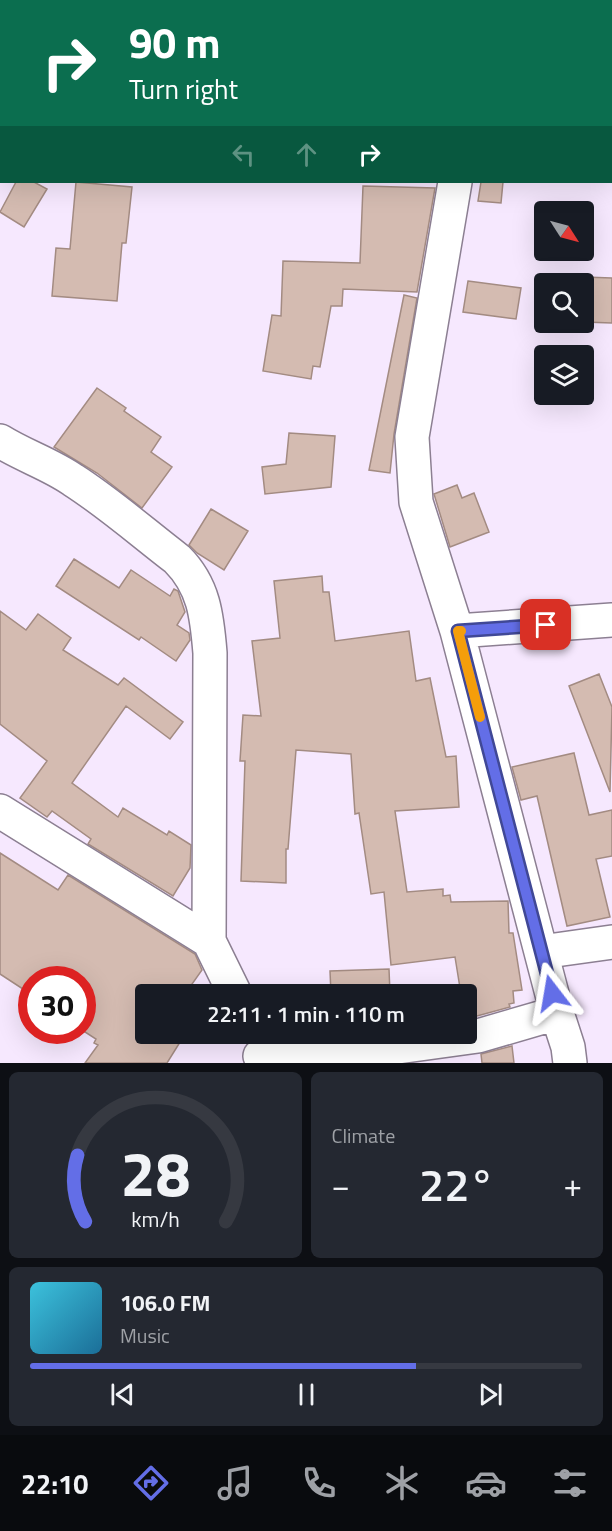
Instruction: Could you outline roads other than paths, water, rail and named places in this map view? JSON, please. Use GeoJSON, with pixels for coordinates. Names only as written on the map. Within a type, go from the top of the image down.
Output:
{"type":"FeatureCollection","features":[{"type":"Feature","properties":{"kind":"street"},"geometry":{"type":"LineString","coordinates":[[455,183],[412,437],[416,502],[458,631],[557,1013],[568,1047],[570,1063]]}},
{"type":"Feature","properties":{"kind":"street"},"geometry":{"type":"LineString","coordinates":[[0,441],[19,452],[40,459],[75,481],[177,559],[190,573],[201,593],[207,618],[210,653],[209,941],[231,984]]}},
{"type":"Feature","properties":{"kind":"street"},"geometry":{"type":"LineString","coordinates":[[458,631],[612,620]]}},
{"type":"Feature","properties":{"kind":"street"},"geometry":{"type":"LineString","coordinates":[[0,811],[209,941]]}},
{"type":"Feature","properties":{"kind":"street"},"geometry":{"type":"LineString","coordinates":[[541,952],[612,942]]}},
{"type":"Feature","properties":{"kind":"street"},"geometry":{"type":"LineString","coordinates":[[258,1051],[390,1048],[478,1036],[557,1013]]}}]}
